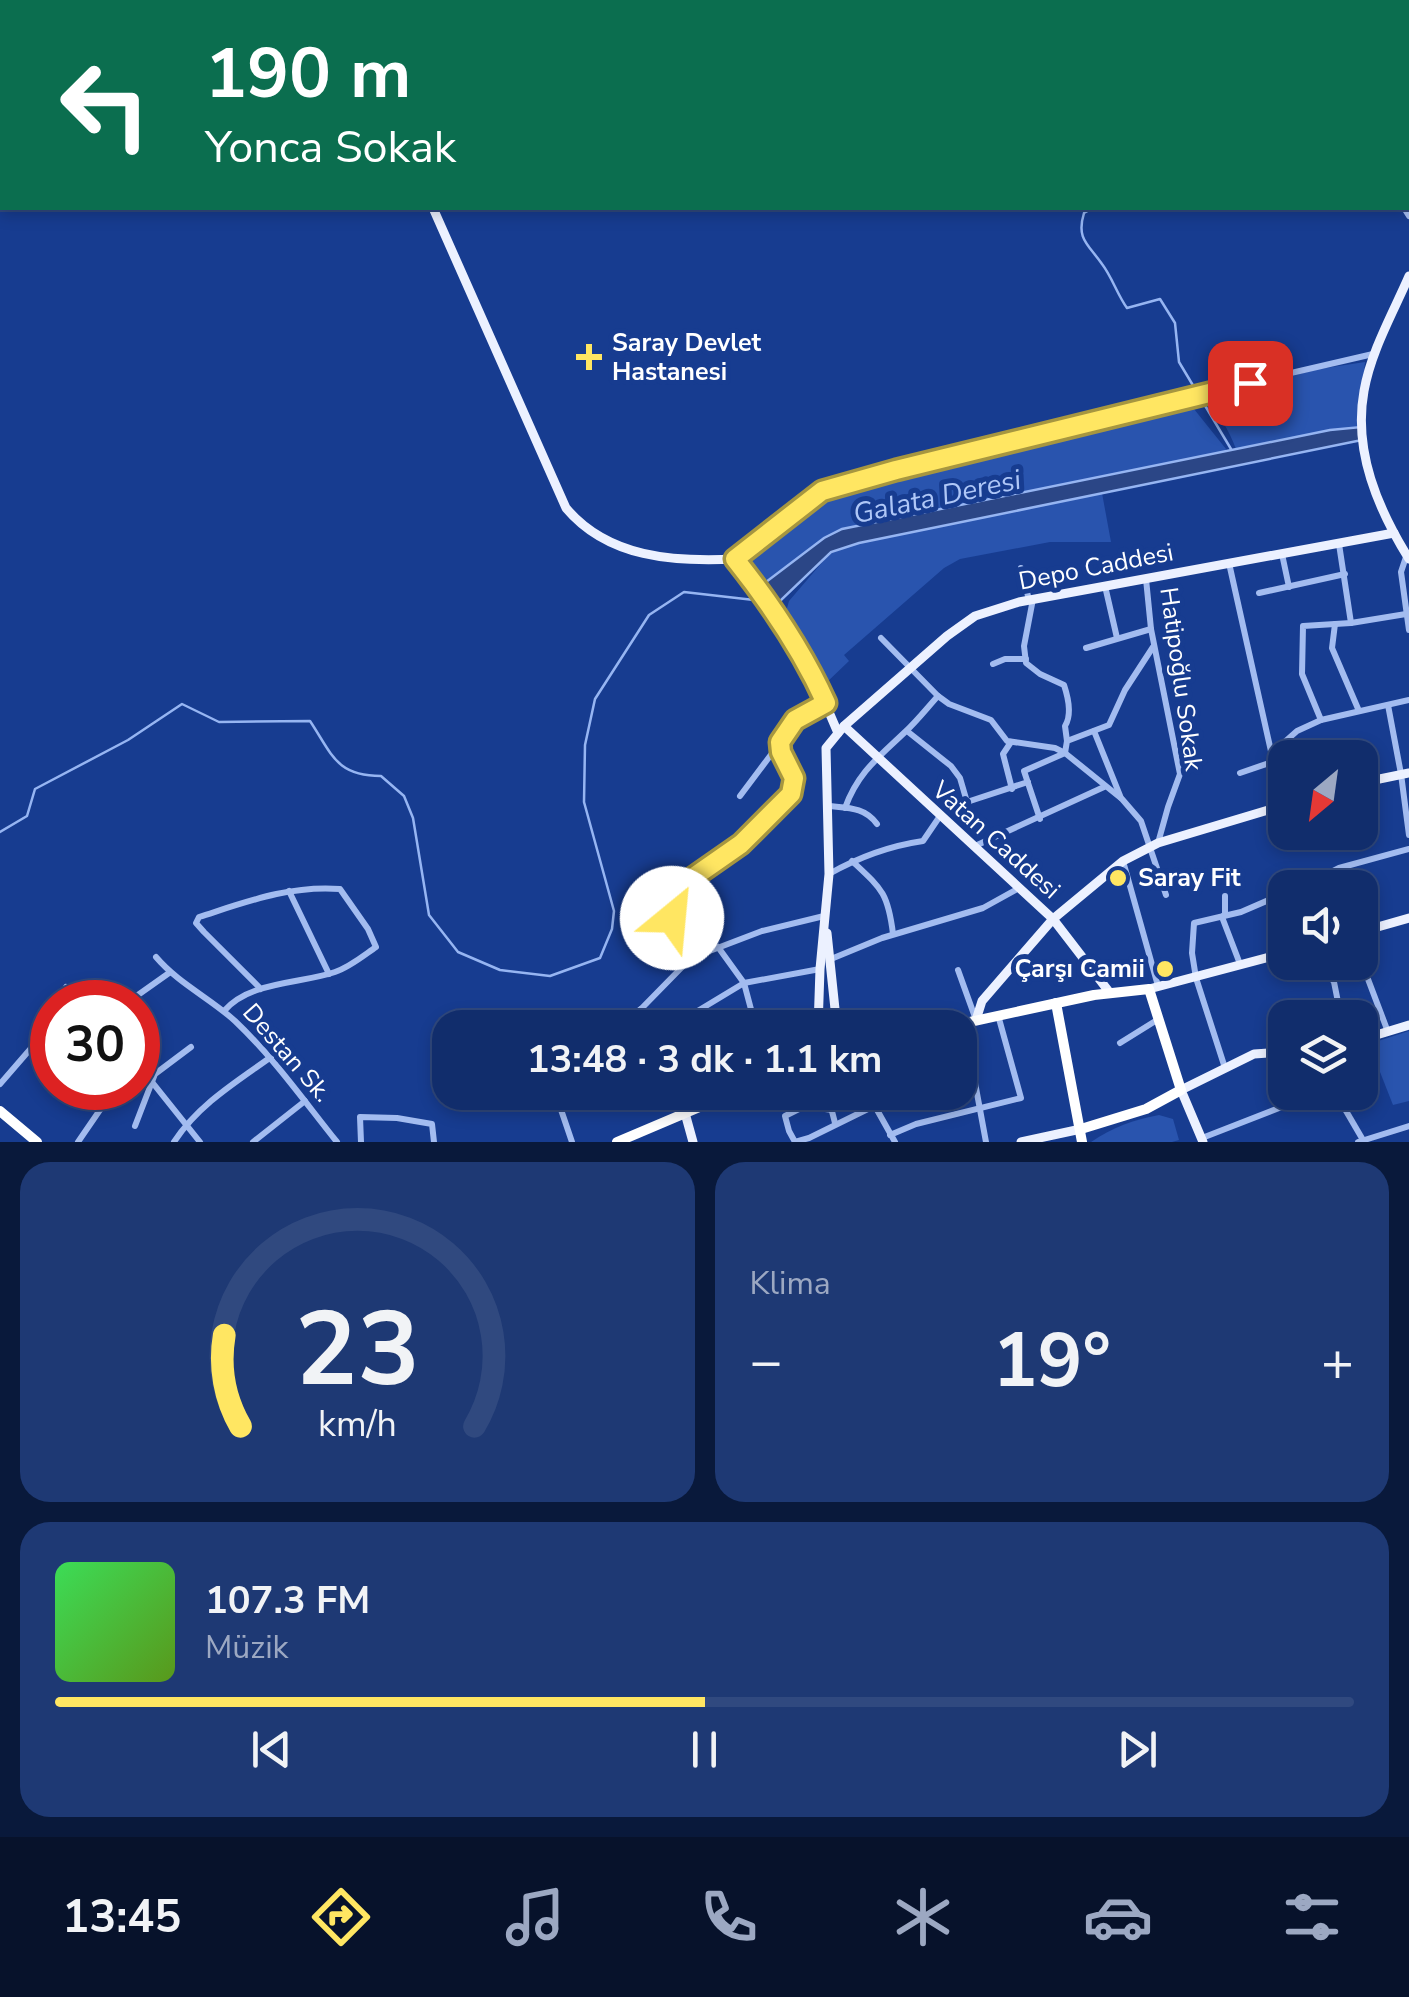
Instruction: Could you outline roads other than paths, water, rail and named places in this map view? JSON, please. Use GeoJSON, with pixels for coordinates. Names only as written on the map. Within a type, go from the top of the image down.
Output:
{"type":"FeatureCollection","features":[{"type":"Feature","properties":{"kind":"highway"},"geometry":{"type":"LineString","coordinates":[[977,1020],[1056,1002],[1154,988],[1157,1020],[1180,1090],[1082,1136],[1056,1002]]}},
{"type":"Feature","properties":{"kind":"highway"},"geometry":{"type":"LineString","coordinates":[[617,1142],[689,1110]]}},
{"type":"Feature","properties":{"kind":"highway"},"geometry":{"type":"LineString","coordinates":[[0,1111],[38,1142]]}},
{"type":"Feature","properties":{"kind":"main road"},"geometry":{"type":"LineString","coordinates":[[434,210],[566,508],[576,520],[610,544],[650,556],[735,559]]}},
{"type":"Feature","properties":{"kind":"main road"},"geometry":{"type":"LineString","coordinates":[[1408,558],[1366,470],[1362,416],[1375,354],[1409,276]]}},
{"type":"Feature","properties":{"kind":"main road","name":"Depo Caddesi"},"geometry":{"type":"LineString","coordinates":[[841,730],[975,616],[1031,599],[1394,534]]}},
{"type":"Feature","properties":{"kind":"main road","name":"Vatan Caddesi"},"geometry":{"type":"LineString","coordinates":[[735,559],[754,582],[817,683],[841,730],[876,757],[1053,919],[1110,993]]}},
{"type":"Feature","properties":{"kind":"main road"},"geometry":{"type":"LineString","coordinates":[[819,1010],[829,874],[826,748],[841,730]]}},
{"type":"Feature","properties":{"kind":"main road"},"geometry":{"type":"LineString","coordinates":[[1378,780],[1405,774]]}},
{"type":"Feature","properties":{"kind":"main road"},"geometry":{"type":"LineString","coordinates":[[977,1017],[982,1000],[1053,919],[1123,861],[1154,845],[1268,810]]}},
{"type":"Feature","properties":{"kind":"main road"},"geometry":{"type":"LineString","coordinates":[[824,916],[835,1010]]}},
{"type":"Feature","properties":{"kind":"main road"},"geometry":{"type":"LineString","coordinates":[[1378,927],[1409,918]]}},
{"type":"Feature","properties":{"kind":"main road"},"geometry":{"type":"LineString","coordinates":[[1154,988],[1268,957]]}},
{"type":"Feature","properties":{"kind":"main road"},"geometry":{"type":"LineString","coordinates":[[1378,1035],[1409,1024]]}},
{"type":"Feature","properties":{"kind":"main road"},"geometry":{"type":"LineString","coordinates":[[1203,1140],[1180,1090],[1254,1054],[1268,1053]]}},
{"type":"Feature","properties":{"kind":"main road"},"geometry":{"type":"LineString","coordinates":[[685,1113],[693,1142]]}},
{"type":"Feature","properties":{"kind":"main road"},"geometry":{"type":"LineString","coordinates":[[1021,1142],[1082,1136]]}},
{"type":"Feature","properties":{"kind":"street"},"geometry":{"type":"LineString","coordinates":[[735,559],[822,491],[1188,397],[1375,354]]}},
{"type":"Feature","properties":{"kind":"street"},"geometry":{"type":"LineString","coordinates":[[1339,542],[1352,623]]}},
{"type":"Feature","properties":{"kind":"street"},"geometry":{"type":"LineString","coordinates":[[1281,552],[1289,586]]}},
{"type":"Feature","properties":{"kind":"street"},"geometry":{"type":"LineString","coordinates":[[1408,558],[1400,572],[1409,630]]}},
{"type":"Feature","properties":{"kind":"street"},"geometry":{"type":"LineString","coordinates":[[1229,562],[1268,744]]}},
{"type":"Feature","properties":{"kind":"street"},"geometry":{"type":"LineString","coordinates":[[1021,568],[1031,599],[1024,646],[1026,664],[1064,685],[1068,697],[1065,753]]}},
{"type":"Feature","properties":{"kind":"street"},"geometry":{"type":"LineString","coordinates":[[1259,593],[1346,574]]}},
{"type":"Feature","properties":{"kind":"street","name":"Hatipoğlu Sokak"},"geometry":{"type":"LineString","coordinates":[[1146,578],[1151,630],[1180,774],[1154,845]]}},
{"type":"Feature","properties":{"kind":"street"},"geometry":{"type":"LineString","coordinates":[[1105,586],[1118,639]]}},
{"type":"Feature","properties":{"kind":"street"},"geometry":{"type":"LineString","coordinates":[[1320,720],[1302,674],[1303,626],[1406,614]]}},
{"type":"Feature","properties":{"kind":"street"},"geometry":{"type":"LineString","coordinates":[[1335,624],[1332,648],[1359,710]]}},
{"type":"Feature","properties":{"kind":"street"},"geometry":{"type":"LineString","coordinates":[[1086,648],[1151,630]]}},
{"type":"Feature","properties":{"kind":"street"},"geometry":{"type":"LineString","coordinates":[[881,638],[938,696],[991,720],[1007,741],[1065,753],[1122,799],[1141,820],[1154,845],[1166,896]]}},
{"type":"Feature","properties":{"kind":"street"},"geometry":{"type":"LineString","coordinates":[[1067,741],[1109,725],[1125,690],[1154,646]]}},
{"type":"Feature","properties":{"kind":"street"},"geometry":{"type":"LineString","coordinates":[[993,664],[1006,659],[1026,660]]}},
{"type":"Feature","properties":{"kind":"street"},"geometry":{"type":"LineString","coordinates":[[845,808],[851,791],[876,757],[907,731],[938,696]]}},
{"type":"Feature","properties":{"kind":"street"},"geometry":{"type":"LineString","coordinates":[[1288,740],[1320,720],[1409,700]]}},
{"type":"Feature","properties":{"kind":"street"},"geometry":{"type":"LineString","coordinates":[[740,796],[795,720],[826,703]]}},
{"type":"Feature","properties":{"kind":"street"},"geometry":{"type":"LineString","coordinates":[[1388,704],[1405,774],[1409,834]]}},
{"type":"Feature","properties":{"kind":"street"},"geometry":{"type":"LineString","coordinates":[[907,731],[951,766],[960,778],[967,802],[1028,782]]}},
{"type":"Feature","properties":{"kind":"street"},"geometry":{"type":"LineString","coordinates":[[1094,731],[1122,799]]}},
{"type":"Feature","properties":{"kind":"street"},"geometry":{"type":"LineString","coordinates":[[699,955],[676,928],[671,910],[688,881],[741,844],[791,794],[794,778],[780,742]]}},
{"type":"Feature","properties":{"kind":"street"},"geometry":{"type":"LineString","coordinates":[[1011,742],[1003,754],[1012,788]]}},
{"type":"Feature","properties":{"kind":"street"},"geometry":{"type":"LineString","coordinates":[[1040,819],[1024,770],[1065,753]]}},
{"type":"Feature","properties":{"kind":"street"},"geometry":{"type":"LineString","coordinates":[[1240,773],[1268,759]]}},
{"type":"Feature","properties":{"kind":"street"},"geometry":{"type":"LineString","coordinates":[[974,847],[1105,787]]}},
{"type":"Feature","properties":{"kind":"street"},"geometry":{"type":"LineString","coordinates":[[829,806],[870,814],[877,824]]}},
{"type":"Feature","properties":{"kind":"street"},"geometry":{"type":"LineString","coordinates":[[829,874],[895,845],[923,840],[940,816]]}},
{"type":"Feature","properties":{"kind":"street"},"geometry":{"type":"LineString","coordinates":[[1335,870],[1409,849]]}},
{"type":"Feature","properties":{"kind":"street"},"geometry":{"type":"LineString","coordinates":[[852,861],[880,886],[889,903],[893,934]]}},
{"type":"Feature","properties":{"kind":"street"},"geometry":{"type":"LineString","coordinates":[[1123,861],[1154,988]]}},
{"type":"Feature","properties":{"kind":"street"},"geometry":{"type":"LineString","coordinates":[[224,1012],[232,1002],[261,989],[340,971],[376,948],[368,929],[340,889],[317,887],[274,892],[200,917],[196,923],[261,989]]}},
{"type":"Feature","properties":{"kind":"street"},"geometry":{"type":"LineString","coordinates":[[699,1010],[744,983],[820,969],[893,934],[983,908],[1019,888]]}},
{"type":"Feature","properties":{"kind":"street"},"geometry":{"type":"LineString","coordinates":[[290,890],[330,974]]}},
{"type":"Feature","properties":{"kind":"street"},"geometry":{"type":"LineString","coordinates":[[1222,917],[1225,896]]}},
{"type":"Feature","properties":{"kind":"street"},"geometry":{"type":"LineString","coordinates":[[1225,1068],[1196,978],[1192,953],[1194,923],[1268,900]]}},
{"type":"Feature","properties":{"kind":"street"},"geometry":{"type":"LineString","coordinates":[[641,1010],[686,962],[699,955],[762,931],[824,916]]}},
{"type":"Feature","properties":{"kind":"street"},"geometry":{"type":"LineString","coordinates":[[1222,917],[1240,964]]}},
{"type":"Feature","properties":{"kind":"street"},"geometry":{"type":"LineString","coordinates":[[718,947],[744,983],[749,1010]]}},
{"type":"Feature","properties":{"kind":"street","name":"Destan Sk."},"geometry":{"type":"LineString","coordinates":[[156,958],[169,973],[224,1012],[271,1057],[337,1142]]}},
{"type":"Feature","properties":{"kind":"street"},"geometry":{"type":"LineString","coordinates":[[958,970],[972,1010]]}},
{"type":"Feature","properties":{"kind":"street"},"geometry":{"type":"LineString","coordinates":[[159,980],[169,973]]}},
{"type":"Feature","properties":{"kind":"street"},"geometry":{"type":"LineString","coordinates":[[1368,980],[1388,1032]]}},
{"type":"Feature","properties":{"kind":"street"},"geometry":{"type":"LineString","coordinates":[[876,1110],[893,1138],[916,1124],[1021,1098],[997,1014]]}},
{"type":"Feature","properties":{"kind":"street"},"geometry":{"type":"LineString","coordinates":[[1120,1043],[1157,1020]]}},
{"type":"Feature","properties":{"kind":"street"},"geometry":{"type":"LineString","coordinates":[[160,1071],[191,1047]]}},
{"type":"Feature","properties":{"kind":"street"},"geometry":{"type":"LineString","coordinates":[[0,1084],[30,1049]]}},
{"type":"Feature","properties":{"kind":"street"},"geometry":{"type":"LineString","coordinates":[[174,1142],[206,1104],[271,1057]]}},
{"type":"Feature","properties":{"kind":"street"},"geometry":{"type":"LineString","coordinates":[[160,1092],[200,1142]]}},
{"type":"Feature","properties":{"kind":"street"},"geometry":{"type":"LineString","coordinates":[[977,1097],[986,1142]]}},
{"type":"Feature","properties":{"kind":"street"},"geometry":{"type":"LineString","coordinates":[[253,1142],[305,1101]]}},
{"type":"Feature","properties":{"kind":"street"},"geometry":{"type":"LineString","coordinates":[[78,1142],[100,1110]]}},
{"type":"Feature","properties":{"kind":"street"},"geometry":{"type":"LineString","coordinates":[[135,1126],[143,1110]]}},
{"type":"Feature","properties":{"kind":"street"},"geometry":{"type":"LineString","coordinates":[[561,1110],[572,1142]]}},
{"type":"Feature","properties":{"kind":"street"},"geometry":{"type":"LineString","coordinates":[[797,1110],[785,1116],[795,1142],[865,1110]]}},
{"type":"Feature","properties":{"kind":"street"},"geometry":{"type":"LineString","coordinates":[[832,1110],[835,1124]]}},
{"type":"Feature","properties":{"kind":"street"},"geometry":{"type":"LineString","coordinates":[[1203,1140],[1276,1110]]}},
{"type":"Feature","properties":{"kind":"street"},"geometry":{"type":"LineString","coordinates":[[1344,1110],[1361,1141],[1409,1126]]}},
{"type":"Feature","properties":{"kind":"street"},"geometry":{"type":"LineString","coordinates":[[361,1142],[360,1116],[432,1124],[434,1142]]}},
{"type":"Feature","properties":{"kind":"waterway"},"geometry":{"type":"LineString","coordinates":[[1089,210],[1084,213],[1081,229],[1085,241],[1127,308],[1160,299],[1175,323],[1179,362],[1231,449]]}},
{"type":"Feature","properties":{"kind":"waterway","name":"Galata Deresi"},"geometry":{"type":"LineString","coordinates":[[0,832],[27,816],[35,789],[128,740],[182,704],[219,722],[310,721],[337,761],[354,772],[381,776],[404,796],[413,818],[429,915],[458,952],[500,970],[550,976],[600,958],[612,929],[614,911],[584,802],[585,745],[595,699],[649,615],[684,592],[759,598]]}},
{"type":"Feature","properties":{"kind":"place","name":"Saray Devlet Hastanesi"},"geometry":{"type":"Point","coordinates":[589,357]}},
{"type":"Feature","properties":{"kind":"place","name":"Saray Fit"},"geometry":{"type":"Point","coordinates":[1118,878]}},
{"type":"Feature","properties":{"kind":"place","name":"Çarşı Camii"},"geometry":{"type":"Point","coordinates":[1165,969]}}]}
